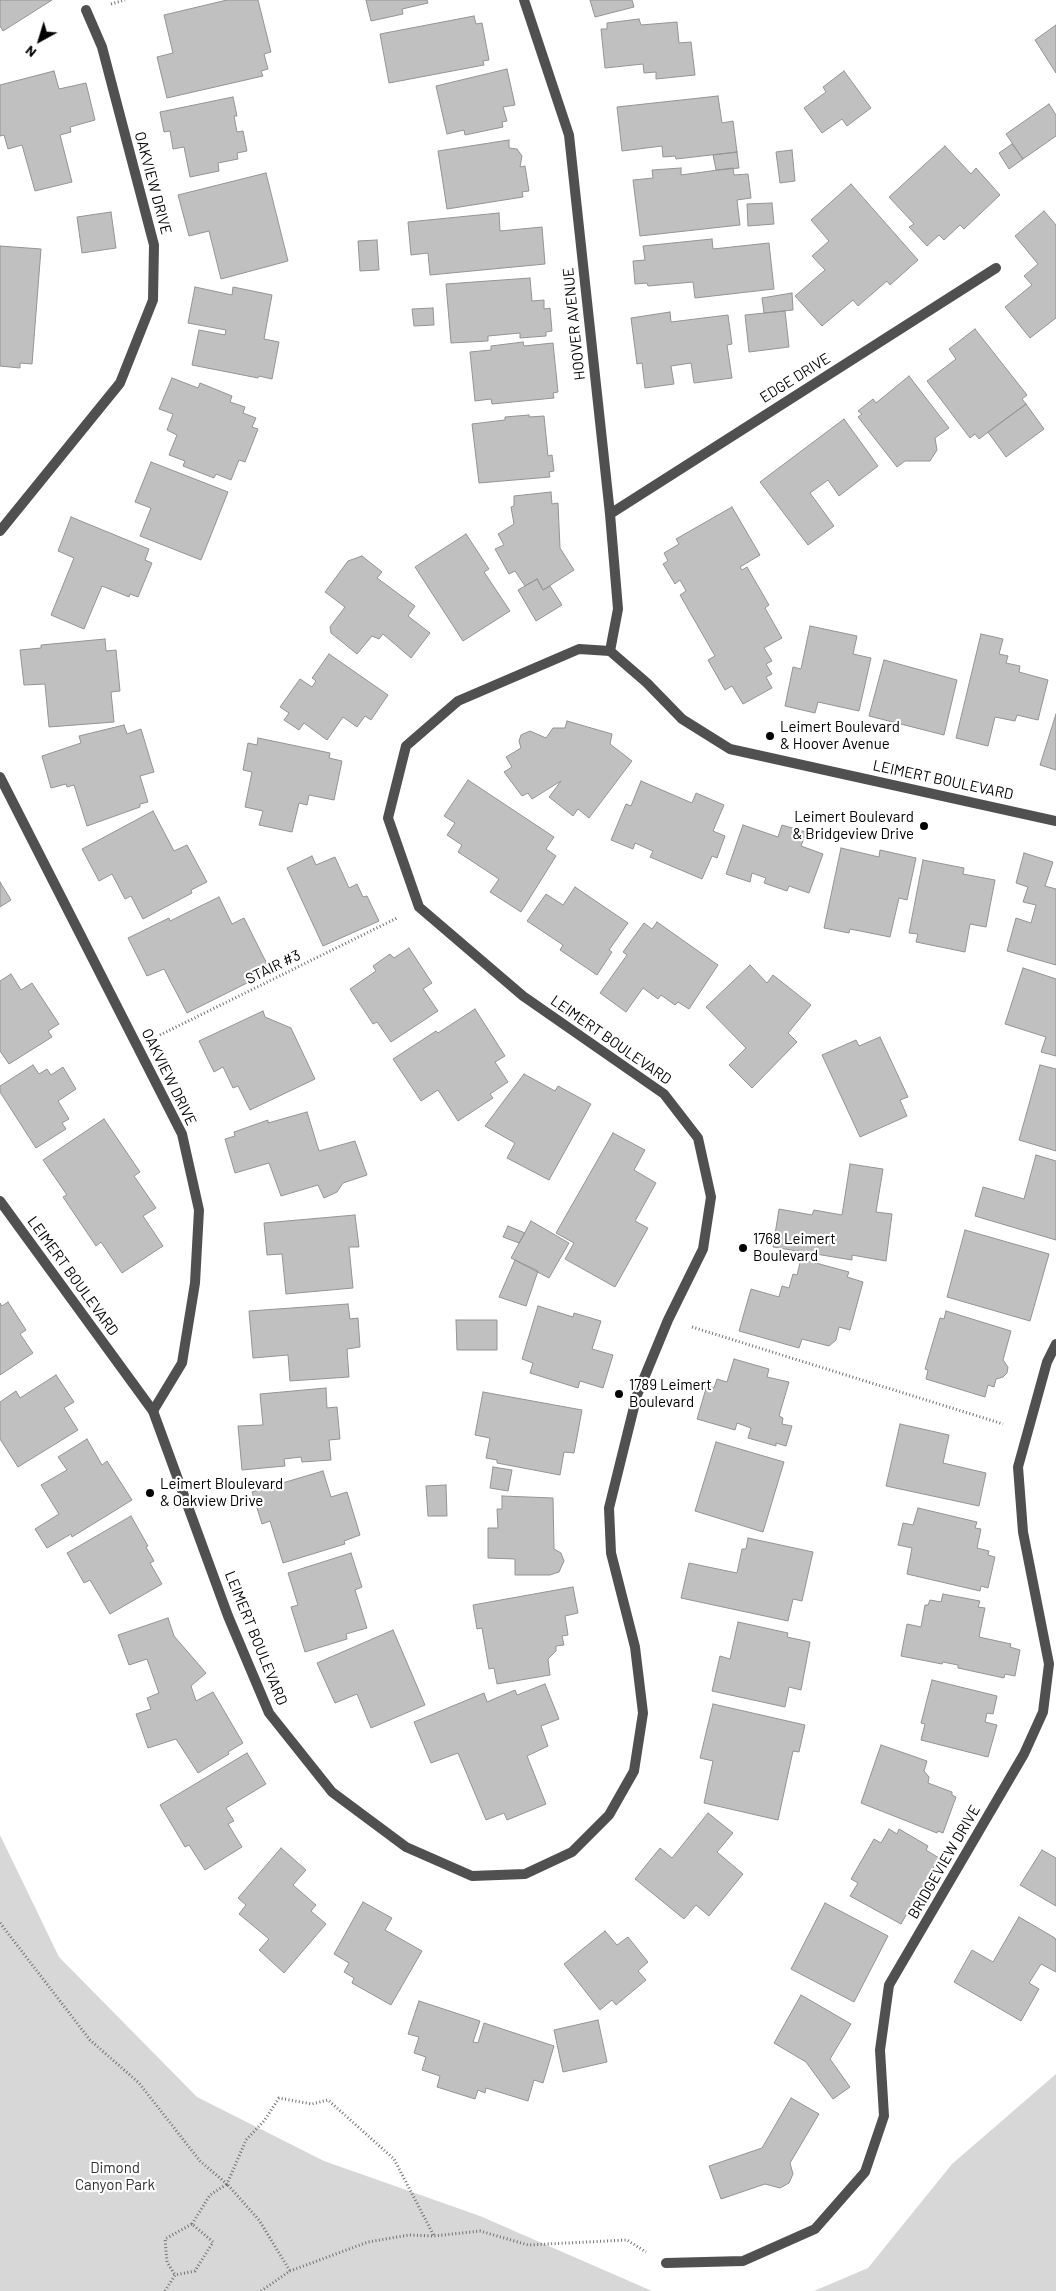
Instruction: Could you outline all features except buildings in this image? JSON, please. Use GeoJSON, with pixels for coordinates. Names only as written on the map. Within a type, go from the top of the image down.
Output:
{"type":"FeatureCollection","features":[{"type":"Feature","properties":{"kind":"street","name":"HOOVER AVENUE"},"geometry":{"type":"LineString","coordinates":[[524,0],[569,135],[610,514],[618,609],[610,651]]}},
{"type":"Feature","properties":{"kind":"street","name":"OAKVIEW DRIVE"},"geometry":{"type":"LineString","coordinates":[[0,531],[120,383],[154,300],[154,244],[102,47],[86,10]]}},
{"type":"Feature","properties":{"kind":"street","name":"EDGE DRIVE"},"geometry":{"type":"LineString","coordinates":[[610,514],[996,268]]}},
{"type":"Feature","properties":{"kind":"street"},"geometry":{"type":"LineString","coordinates":[[419,907],[388,818],[406,746],[458,700],[579,649],[610,651]]}},
{"type":"Feature","properties":{"kind":"street","name":"LEIMERT BOULEVARD"},"geometry":{"type":"LineString","coordinates":[[610,651],[647,683],[682,719],[730,749],[1056,820]]}},
{"type":"Feature","properties":{"kind":"street","name":"OAKVIEW DRIVE"},"geometry":{"type":"LineString","coordinates":[[0,776],[182,1134],[199,1210],[195,1284],[182,1363],[153,1411]]}},
{"type":"Feature","properties":{"kind":"street","name":"LEIMERT BOULEVARD"},"geometry":{"type":"LineString","coordinates":[[0,1201],[153,1411],[228,1616],[269,1713],[332,1792],[406,1847],[472,1876],[525,1874],[572,1852],[609,1815],[634,1771],[643,1713],[635,1647],[611,1552],[609,1508],[637,1395],[668,1320],[703,1249],[711,1197],[698,1138],[664,1094],[523,996],[419,907]]}},
{"type":"Feature","properties":{"kind":"street","name":"BRIDGEVIEW DRIVE"},"geometry":{"type":"LineString","coordinates":[[666,2263],[743,2261],[815,2229],[865,2172],[884,2116],[880,2050],[889,1985],[1024,1754],[1043,1712],[1050,1664],[1023,1532],[1018,1467],[1047,1362],[1056,1344]]}},
{"type":"Feature","properties":{"kind":"path","name":"STAIR #3"},"geometry":{"type":"LineString","coordinates":[[137,1047],[419,907]]}},
{"type":"Feature","properties":{"kind":"path"},"geometry":{"type":"LineString","coordinates":[[668,1320],[1028,1432]]}},
{"type":"Feature","properties":{"kind":"path"},"geometry":{"type":"LineString","coordinates":[[0,1923],[90,2040],[139,2083],[200,2161],[227,2184],[259,2220],[290,2271]]}},
{"type":"Feature","properties":{"kind":"path"},"geometry":{"type":"LineString","coordinates":[[175,2274],[168,2262],[165,2239],[192,2224],[210,2194],[227,2184],[246,2140],[264,2121],[279,2098],[312,2104],[328,2100],[394,2159],[434,2236]]}},
{"type":"Feature","properties":{"kind":"path"},"geometry":{"type":"LineString","coordinates":[[175,2274],[195,2271],[213,2242],[192,2224]]}},
{"type":"Feature","properties":{"kind":"path"},"geometry":{"type":"LineString","coordinates":[[261,2291],[290,2271],[368,2242],[408,2235],[434,2236],[480,2231],[528,2245],[627,2240],[666,2263]]}},
{"type":"Feature","properties":{"kind":"path"},"geometry":{"type":"LineString","coordinates":[[165,2291],[175,2274]]}},
{"type":"Feature","properties":{"kind":"green space","name":"Dimond Canyon Park"},"geometry":{"type":"Polygon","coordinates":[[[0,1835],[59,1957],[197,2097],[324,2161],[480,2216],[652,2291],[0,2291],[0,1835]]]}},
{"type":"Feature","properties":{"kind":"green space"},"geometry":{"type":"Polygon","coordinates":[[[1056,2074],[1056,2291],[814,2291],[868,2268],[952,2164],[1056,2074]]]}},
{"type":"Feature","properties":{"kind":"place","name":"Leimert Boulevard & Hoover Avenue"},"geometry":{"type":"Point","coordinates":[770,736]}},
{"type":"Feature","properties":{"kind":"place","name":"Leimert Boulevard & Bridgeview Drive"},"geometry":{"type":"Point","coordinates":[924,826]}},
{"type":"Feature","properties":{"kind":"place","name":"1768 Leimert Boulevard"},"geometry":{"type":"Point","coordinates":[743,1248]}},
{"type":"Feature","properties":{"kind":"place","name":"1789 Leimert Boulevard"},"geometry":{"type":"Point","coordinates":[619,1394]}},
{"type":"Feature","properties":{"kind":"place","name":"Leimert Bloulevard & Oakview Drive"},"geometry":{"type":"Point","coordinates":[150,1493]}}]}
